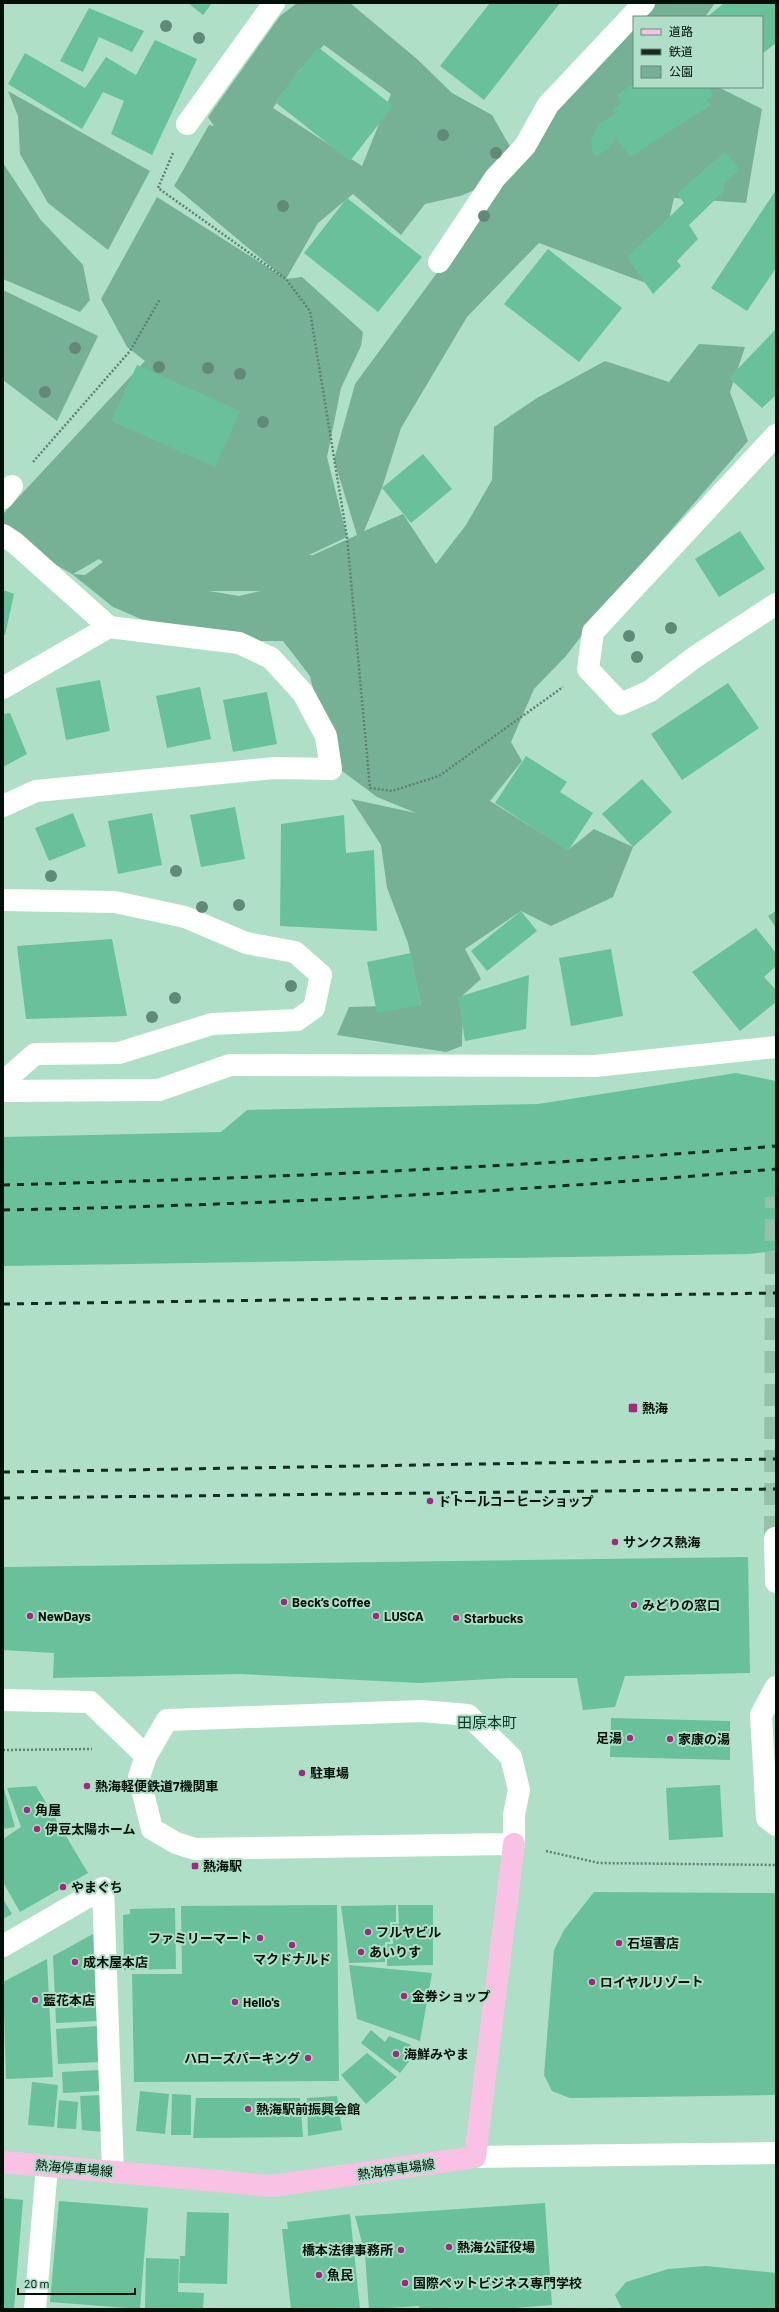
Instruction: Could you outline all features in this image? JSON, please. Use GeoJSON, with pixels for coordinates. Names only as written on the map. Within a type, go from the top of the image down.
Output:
{"type":"FeatureCollection","features":[{"type":"Feature","properties":{"kind":"main road"},"geometry":{"type":"LineString","coordinates":[[475,2157],[514,1844]]}},
{"type":"Feature","properties":{"kind":"main road","name":"熱海停車場線"},"geometry":{"type":"LineString","coordinates":[[3,2162],[272,2186],[475,2157]]}},
{"type":"Feature","properties":{"kind":"street"},"geometry":{"type":"LineString","coordinates":[[187,124],[274,3]]}},
{"type":"Feature","properties":{"kind":"street"},"geometry":{"type":"LineString","coordinates":[[439,262],[495,178],[525,146],[548,105],[644,3]]}},
{"type":"Feature","properties":{"kind":"street"},"geometry":{"type":"LineString","coordinates":[[776,435],[594,632],[588,669],[621,704],[650,692],[695,657],[776,604]]}},
{"type":"Feature","properties":{"kind":"street"},"geometry":{"type":"LineString","coordinates":[[3,535],[15,543],[109,627],[239,643],[271,658],[303,694],[326,736],[331,769],[274,768],[36,791],[3,806]]}},
{"type":"Feature","properties":{"kind":"street"},"geometry":{"type":"LineString","coordinates":[[3,688],[109,627]]}},
{"type":"Feature","properties":{"kind":"street"},"geometry":{"type":"LineString","coordinates":[[3,900],[115,902],[185,917],[246,944],[295,952],[321,975],[314,1008],[297,1020],[212,1024],[119,1053],[35,1054],[3,1082]]}},
{"type":"Feature","properties":{"kind":"street"},"geometry":{"type":"LineString","coordinates":[[3,1091],[160,1090],[230,1065],[595,1066],[776,1047]]}},
{"type":"Feature","properties":{"kind":"street"},"geometry":{"type":"LineString","coordinates":[[774,1538],[776,1582]]}},
{"type":"Feature","properties":{"kind":"street"},"geometry":{"type":"LineString","coordinates":[[776,1687],[761,1715],[767,1818],[776,1825]]}},
{"type":"Feature","properties":{"kind":"street"},"geometry":{"type":"LineString","coordinates":[[3,1700],[90,1702],[146,1756]]}},
{"type":"Feature","properties":{"kind":"street"},"geometry":{"type":"LineString","coordinates":[[421,1711],[468,1715],[511,1757],[519,1790],[514,1815],[514,1844],[195,1849],[176,1843],[152,1829],[139,1777],[146,1756],[167,1720],[421,1711]]}},
{"type":"Feature","properties":{"kind":"street"},"geometry":{"type":"LineString","coordinates":[[3,1946],[103,1888],[113,2172]]}},
{"type":"Feature","properties":{"kind":"street"},"geometry":{"type":"LineString","coordinates":[[475,2157],[776,2153]]}},
{"type":"Feature","properties":{"kind":"street"},"geometry":{"type":"LineString","coordinates":[[35,2309],[47,2166]]}},
{"type":"Feature","properties":{"kind":"path"},"geometry":{"type":"LineString","coordinates":[[187,124],[158,188],[286,279],[310,311],[347,537],[370,788],[392,791],[439,776],[588,669]]}},
{"type":"Feature","properties":{"kind":"path"},"geometry":{"type":"LineString","coordinates":[[8,492],[130,351],[160,299]]}},
{"type":"Feature","properties":{"kind":"path"},"geometry":{"type":"LineString","coordinates":[[3,1750],[98,1749]]}},
{"type":"Feature","properties":{"kind":"path"},"geometry":{"type":"LineString","coordinates":[[514,1844],[600,1863],[776,1865]]}},
{"type":"Feature","properties":{"kind":"green space"},"geometry":{"type":"Polygon","coordinates":[[[297,3],[350,3],[417,59],[452,93],[492,115],[512,150],[492,183],[460,196],[425,204],[401,235],[353,194],[318,223],[286,279],[302,277],[363,332],[361,346],[341,388],[327,457],[347,537],[309,555],[313,555],[357,535],[334,460],[355,384],[611,37],[643,3],[715,3],[706,16],[633,16],[633,88],[720,88],[762,109],[746,203],[674,198],[654,286],[539,243],[467,317],[401,428],[382,488],[364,531],[403,514],[436,564],[466,525],[492,480],[494,427],[537,398],[605,361],[669,382],[699,344],[745,347],[730,392],[748,441],[599,613],[566,656],[534,689],[511,742],[522,761],[490,801],[568,850],[594,829],[633,847],[613,897],[551,926],[521,911],[465,949],[481,979],[463,995],[462,1046],[446,1052],[337,1035],[349,1007],[421,1005],[408,943],[387,888],[381,845],[351,799],[416,813],[377,797],[330,762],[310,676],[283,641],[261,641],[141,619],[113,607],[72,574],[3,534],[3,514],[145,361],[127,347],[101,299],[157,197],[283,277],[174,186],[209,125],[214,126],[208,117],[280,16],[297,3]],[[324,45],[299,71],[273,108],[362,166],[391,94],[324,45]],[[99,559],[73,574],[85,575],[103,562],[99,559]],[[209,591],[239,596],[260,591],[209,591]]]}},
{"type":"Feature","properties":{"kind":"green space"},"geometry":{"type":"Polygon","coordinates":[[[8,91],[150,171],[108,250],[48,203],[20,154],[18,116],[8,91]]]}},
{"type":"Feature","properties":{"kind":"green space"},"geometry":{"type":"Polygon","coordinates":[[[3,163],[40,219],[83,265],[90,300],[80,312],[3,279],[3,163]]]}},
{"type":"Feature","properties":{"kind":"green space"},"geometry":{"type":"Polygon","coordinates":[[[3,290],[98,336],[57,421],[3,380],[3,290]]]}},
{"type":"Feature","properties":{"kind":"building"},"geometry":{"type":"Polygon","coordinates":[[[188,3],[212,3],[203,15],[188,3]]]}},
{"type":"Feature","properties":{"kind":"building"},"geometry":{"type":"Polygon","coordinates":[[[490,3],[560,3],[484,100],[440,66],[490,3]]]}},
{"type":"Feature","properties":{"kind":"building"},"geometry":{"type":"Polygon","coordinates":[[[724,3],[776,3],[776,43],[763,53],[763,16],[708,16],[724,3]]]}},
{"type":"Feature","properties":{"kind":"building"},"geometry":{"type":"Polygon","coordinates":[[[89,8],[144,31],[132,52],[99,37],[83,72],[60,61],[89,8]]]}},
{"type":"Feature","properties":{"kind":"building"},"geometry":{"type":"Polygon","coordinates":[[[155,40],[197,59],[152,155],[111,134],[124,101],[103,92],[82,129],[8,84],[25,53],[85,88],[106,57],[136,75],[155,40]]]}},
{"type":"Feature","properties":{"kind":"building"},"geometry":{"type":"Polygon","coordinates":[[[318,47],[393,106],[350,161],[275,102],[318,47]]]}},
{"type":"Feature","properties":{"kind":"building"},"geometry":{"type":"Polygon","coordinates":[[[633,84],[633,88],[709,88],[714,96],[706,100],[711,105],[630,157],[616,138],[609,148],[597,156],[592,152],[591,140],[599,124],[615,114],[612,110],[621,103],[617,95],[633,84]]]}},
{"type":"Feature","properties":{"kind":"building"},"geometry":{"type":"Polygon","coordinates":[[[724,152],[740,169],[723,185],[725,190],[689,225],[698,239],[677,261],[681,266],[653,294],[627,257],[684,203],[677,194],[724,152]]]}},
{"type":"Feature","properties":{"kind":"building"},"geometry":{"type":"Polygon","coordinates":[[[776,190],[776,268],[747,311],[711,288],[776,190]]]}},
{"type":"Feature","properties":{"kind":"building"},"geometry":{"type":"Polygon","coordinates":[[[347,198],[422,257],[378,312],[304,253],[347,198]]]}},
{"type":"Feature","properties":{"kind":"building"},"geometry":{"type":"Polygon","coordinates":[[[548,249],[622,308],[579,362],[504,304],[548,249]]]}},
{"type":"Feature","properties":{"kind":"building"},"geometry":{"type":"Polygon","coordinates":[[[776,329],[776,395],[762,408],[729,378],[776,329]]]}},
{"type":"Feature","properties":{"kind":"building"},"geometry":{"type":"Polygon","coordinates":[[[137,365],[240,411],[215,467],[111,421],[137,365]]]}},
{"type":"Feature","properties":{"kind":"building"},"geometry":{"type":"Polygon","coordinates":[[[423,454],[452,489],[411,523],[382,488],[423,454]]]}},
{"type":"Feature","properties":{"kind":"building"},"geometry":{"type":"Polygon","coordinates":[[[740,531],[765,569],[719,597],[695,559],[740,531]]]}},
{"type":"Feature","properties":{"kind":"building"},"geometry":{"type":"Polygon","coordinates":[[[3,590],[14,594],[5,635],[3,635],[3,590]]]}},
{"type":"Feature","properties":{"kind":"building"},"geometry":{"type":"Polygon","coordinates":[[[100,680],[110,731],[66,740],[56,688],[100,680]]]}},
{"type":"Feature","properties":{"kind":"building"},"geometry":{"type":"Polygon","coordinates":[[[728,683],[759,728],[682,780],[651,734],[728,683]]]}},
{"type":"Feature","properties":{"kind":"building"},"geometry":{"type":"Polygon","coordinates":[[[200,687],[211,739],[167,748],[156,696],[200,687]]]}},
{"type":"Feature","properties":{"kind":"building"},"geometry":{"type":"Polygon","coordinates":[[[267,692],[277,744],[233,752],[223,700],[267,692]]]}},
{"type":"Feature","properties":{"kind":"building"},"geometry":{"type":"Polygon","coordinates":[[[10,713],[27,754],[3,767],[3,714],[10,713]]]}},
{"type":"Feature","properties":{"kind":"building"},"geometry":{"type":"Polygon","coordinates":[[[526,756],[567,782],[560,792],[593,813],[568,851],[495,803],[526,756]]]}},
{"type":"Feature","properties":{"kind":"building"},"geometry":{"type":"Polygon","coordinates":[[[642,779],[672,812],[633,847],[602,814],[642,779]]]}},
{"type":"Feature","properties":{"kind":"building"},"geometry":{"type":"Polygon","coordinates":[[[235,807],[245,859],[201,867],[190,815],[235,807]]]}},
{"type":"Feature","properties":{"kind":"building"},"geometry":{"type":"Polygon","coordinates":[[[73,813],[86,846],[49,861],[35,828],[73,813]]]}},
{"type":"Feature","properties":{"kind":"building"},"geometry":{"type":"Polygon","coordinates":[[[152,813],[162,865],[118,874],[108,821],[152,813]]]}},
{"type":"Feature","properties":{"kind":"building"},"geometry":{"type":"Polygon","coordinates":[[[344,815],[346,853],[374,850],[377,931],[280,926],[281,824],[344,815]]]}},
{"type":"Feature","properties":{"kind":"building"},"geometry":{"type":"Polygon","coordinates":[[[521,911],[537,931],[487,971],[471,951],[521,911]]]}},
{"type":"Feature","properties":{"kind":"building"},"geometry":{"type":"Polygon","coordinates":[[[776,911],[776,928],[768,916],[776,911]]]}},
{"type":"Feature","properties":{"kind":"building"},"geometry":{"type":"Polygon","coordinates":[[[756,928],[776,953],[776,966],[764,977],[776,990],[776,1002],[740,1031],[692,972],[756,928]]]}},
{"type":"Feature","properties":{"kind":"building"},"geometry":{"type":"Polygon","coordinates":[[[112,939],[127,1016],[26,1019],[17,946],[112,939]]]}},
{"type":"Feature","properties":{"kind":"building"},"geometry":{"type":"Polygon","coordinates":[[[611,949],[623,1016],[571,1026],[559,958],[611,949]]]}},
{"type":"Feature","properties":{"kind":"building"},"geometry":{"type":"Polygon","coordinates":[[[411,953],[421,1005],[377,1013],[367,962],[411,953]]]}},
{"type":"Feature","properties":{"kind":"building"},"geometry":{"type":"Polygon","coordinates":[[[529,975],[526,1029],[465,1041],[458,997],[529,975]]]}},
{"type":"Feature","properties":{"kind":"building"},"geometry":{"type":"Polygon","coordinates":[[[736,1073],[776,1081],[776,1251],[749,1254],[3,1266],[3,1137],[221,1132],[247,1110],[538,1104],[736,1073]]]}},
{"type":"Feature","properties":{"kind":"building","name":"LUSCA"},"geometry":{"type":"Polygon","coordinates":[[[748,1557],[750,1673],[625,1676],[615,1707],[583,1710],[577,1678],[509,1678],[419,1683],[240,1674],[53,1678],[54,1653],[3,1650],[3,1567],[748,1557]]]}},
{"type":"Feature","properties":{"kind":"building","name":"家康の湯"},"geometry":{"type":"Polygon","coordinates":[[[611,1718],[730,1721],[730,1760],[610,1757],[611,1718]]]}},
{"type":"Feature","properties":{"kind":"building"},"geometry":{"type":"Polygon","coordinates":[[[3,1785],[15,1827],[3,1829],[3,1785]]]}},
{"type":"Feature","properties":{"kind":"building"},"geometry":{"type":"Polygon","coordinates":[[[720,1785],[723,1837],[669,1840],[666,1788],[720,1785]]]}},
{"type":"Feature","properties":{"kind":"building"},"geometry":{"type":"Polygon","coordinates":[[[36,1786],[88,1873],[20,1912],[3,1882],[3,1839],[21,1827],[7,1788],[36,1786]]]}},
{"type":"Feature","properties":{"kind":"building"},"geometry":{"type":"Polygon","coordinates":[[[594,1892],[776,1893],[776,2095],[570,2098],[552,2091],[544,2075],[554,1950],[564,1930],[594,1892]]]}},
{"type":"Feature","properties":{"kind":"building"},"geometry":{"type":"Polygon","coordinates":[[[3,1899],[12,1914],[3,1919],[3,1899]]]}},
{"type":"Feature","properties":{"kind":"building","name":"Hello's"},"geometry":{"type":"Polygon","coordinates":[[[337,1905],[339,2081],[134,2082],[132,1974],[182,1974],[181,1906],[337,1905]]]}},
{"type":"Feature","properties":{"kind":"building","name":"フルヤビル"},"geometry":{"type":"Polygon","coordinates":[[[396,1905],[396,1922],[390,1922],[390,1942],[385,1942],[385,1962],[349,1963],[341,1906],[396,1905]]]}},
{"type":"Feature","properties":{"kind":"building"},"geometry":{"type":"Polygon","coordinates":[[[398,1905],[433,1905],[433,1965],[387,1966],[387,1944],[393,1944],[392,1924],[399,1924],[398,1905]]]}},
{"type":"Feature","properties":{"kind":"building"},"geometry":{"type":"Polygon","coordinates":[[[175,1908],[176,1969],[124,1970],[123,1915],[130,1914],[130,1909],[175,1908]]]}},
{"type":"Feature","properties":{"kind":"building"},"geometry":{"type":"Polygon","coordinates":[[[93,1934],[97,2021],[56,2023],[53,1956],[93,1934]]]}},
{"type":"Feature","properties":{"kind":"building"},"geometry":{"type":"Polygon","coordinates":[[[47,1959],[53,2077],[6,2079],[3,1982],[47,1959]]]}},
{"type":"Feature","properties":{"kind":"building"},"geometry":{"type":"Polygon","coordinates":[[[349,1965],[432,1973],[420,2041],[357,2019],[349,1965]]]}},
{"type":"Feature","properties":{"kind":"building"},"geometry":{"type":"Polygon","coordinates":[[[98,2026],[99,2062],[58,2064],[56,2029],[98,2026]]]}},
{"type":"Feature","properties":{"kind":"building"},"geometry":{"type":"Polygon","coordinates":[[[371,2030],[385,2042],[389,2036],[409,2044],[417,2051],[400,2073],[361,2043],[371,2030]]]}},
{"type":"Feature","properties":{"kind":"building"},"geometry":{"type":"Polygon","coordinates":[[[367,2053],[397,2077],[366,2104],[341,2075],[367,2053]]]}},
{"type":"Feature","properties":{"kind":"building"},"geometry":{"type":"Polygon","coordinates":[[[99,2070],[100,2091],[63,2093],[62,2072],[99,2070]]]}},
{"type":"Feature","properties":{"kind":"building"},"geometry":{"type":"Polygon","coordinates":[[[32,2082],[58,2085],[54,2127],[28,2125],[32,2082]]]}},
{"type":"Feature","properties":{"kind":"building"},"geometry":{"type":"Polygon","coordinates":[[[140,2091],[169,2094],[165,2134],[136,2131],[140,2091]]]}},
{"type":"Feature","properties":{"kind":"building"},"geometry":{"type":"Polygon","coordinates":[[[172,2094],[191,2095],[191,2135],[171,2135],[172,2094]]]}},
{"type":"Feature","properties":{"kind":"building"},"geometry":{"type":"Polygon","coordinates":[[[101,2095],[103,2132],[82,2130],[80,2096],[101,2095]]]}},
{"type":"Feature","properties":{"kind":"building"},"geometry":{"type":"Polygon","coordinates":[[[337,2096],[342,2130],[308,2136],[307,2098],[337,2096]]]}},
{"type":"Feature","properties":{"kind":"building","name":"熱海駅前振興会館"},"geometry":{"type":"Polygon","coordinates":[[[196,2098],[300,2098],[303,2137],[193,2138],[196,2098]]]}},
{"type":"Feature","properties":{"kind":"building"},"geometry":{"type":"Polygon","coordinates":[[[59,2100],[78,2102],[76,2129],[57,2128],[59,2100]]]}},
{"type":"Feature","properties":{"kind":"building"},"geometry":{"type":"Polygon","coordinates":[[[3,2198],[23,2200],[14,2309],[3,2309],[3,2198]]]}},
{"type":"Feature","properties":{"kind":"building"},"geometry":{"type":"Polygon","coordinates":[[[59,2201],[148,2208],[140,2309],[50,2302],[59,2201]]]}},
{"type":"Feature","properties":{"kind":"building"},"geometry":{"type":"Polygon","coordinates":[[[545,2203],[552,2305],[502,2309],[419,2309],[419,2306],[369,2309],[365,2254],[355,2216],[545,2203]]]}},
{"type":"Feature","properties":{"kind":"building"},"geometry":{"type":"Polygon","coordinates":[[[187,2212],[229,2213],[227,2284],[179,2283],[180,2256],[185,2256],[187,2212]]]}},
{"type":"Feature","properties":{"kind":"building"},"geometry":{"type":"Polygon","coordinates":[[[350,2214],[360,2309],[291,2309],[282,2229],[288,2229],[287,2222],[350,2214]]]}},
{"type":"Feature","properties":{"kind":"building"},"geometry":{"type":"Polygon","coordinates":[[[146,2258],[179,2259],[178,2292],[204,2293],[203,2309],[145,2309],[146,2258]]]}},
{"type":"Feature","properties":{"kind":"building"},"geometry":{"type":"Polygon","coordinates":[[[706,2266],[776,2273],[776,2309],[622,2309],[615,2295],[626,2282],[668,2269],[706,2266]]]}},
{"type":"Feature","properties":{"kind":"tunnel"},"geometry":{"type":"LineString","coordinates":[[775,1538],[776,1197]]}},
{"type":"Feature","properties":{"kind":"railway"},"geometry":{"type":"LineString","coordinates":[[3,1185],[390,1171],[680,1154],[776,1146]]}},
{"type":"Feature","properties":{"kind":"railway"},"geometry":{"type":"LineString","coordinates":[[3,1210],[196,1205],[487,1191],[776,1169]]}},
{"type":"Feature","properties":{"kind":"railway"},"geometry":{"type":"LineString","coordinates":[[3,1304],[776,1293]]}},
{"type":"Feature","properties":{"kind":"railway"},"geometry":{"type":"LineString","coordinates":[[3,1472],[776,1459]]}},
{"type":"Feature","properties":{"kind":"railway"},"geometry":{"type":"LineString","coordinates":[[3,1498],[776,1489]]}},
{"type":"Feature","properties":{"kind":"place","name":"熱海"},"geometry":{"type":"Point","coordinates":[633,1408]}},
{"type":"Feature","properties":{"kind":"place","name":"ドトールコーヒーショップ"},"geometry":{"type":"Point","coordinates":[430,1501]}},
{"type":"Feature","properties":{"kind":"place","name":"サンクス熱海"},"geometry":{"type":"Point","coordinates":[615,1542]}},
{"type":"Feature","properties":{"kind":"place","name":"Beck’s Coffee"},"geometry":{"type":"Point","coordinates":[284,1602]}},
{"type":"Feature","properties":{"kind":"place","name":"みどりの窓口"},"geometry":{"type":"Point","coordinates":[634,1605]}},
{"type":"Feature","properties":{"kind":"place","name":"NewDays"},"geometry":{"type":"Point","coordinates":[30,1616]}},
{"type":"Feature","properties":{"kind":"place","name":"LUSCA"},"geometry":{"type":"Point","coordinates":[376,1616]}},
{"type":"Feature","properties":{"kind":"place","name":"Starbucks"},"geometry":{"type":"Point","coordinates":[456,1618]}},
{"type":"Feature","properties":{"kind":"place","name":"足湯"},"geometry":{"type":"Point","coordinates":[630,1738]}},
{"type":"Feature","properties":{"kind":"place","name":"家康の湯"},"geometry":{"type":"Point","coordinates":[670,1739]}},
{"type":"Feature","properties":{"kind":"place","name":"駐車場"},"geometry":{"type":"Point","coordinates":[302,1773]}},
{"type":"Feature","properties":{"kind":"place","name":"熱海軽便鉄道7機関車"},"geometry":{"type":"Point","coordinates":[87,1786]}},
{"type":"Feature","properties":{"kind":"place","name":"角屋"},"geometry":{"type":"Point","coordinates":[27,1810]}},
{"type":"Feature","properties":{"kind":"place","name":"伊豆太陽ホーム"},"geometry":{"type":"Point","coordinates":[37,1829]}},
{"type":"Feature","properties":{"kind":"place","name":"熱海駅"},"geometry":{"type":"Point","coordinates":[195,1866]}},
{"type":"Feature","properties":{"kind":"place","name":"やまぐち"},"geometry":{"type":"Point","coordinates":[63,1887]}},
{"type":"Feature","properties":{"kind":"place","name":"フルヤビル"},"geometry":{"type":"Point","coordinates":[368,1932]}},
{"type":"Feature","properties":{"kind":"place","name":"ファミリーマート"},"geometry":{"type":"Point","coordinates":[260,1938]}},
{"type":"Feature","properties":{"kind":"place","name":"石垣書店"},"geometry":{"type":"Point","coordinates":[619,1943]}},
{"type":"Feature","properties":{"kind":"place","name":"マクドナルド"},"geometry":{"type":"Point","coordinates":[292,1945]}},
{"type":"Feature","properties":{"kind":"place","name":"あいりす"},"geometry":{"type":"Point","coordinates":[361,1952]}},
{"type":"Feature","properties":{"kind":"place","name":"成木屋本店"},"geometry":{"type":"Point","coordinates":[75,1962]}},
{"type":"Feature","properties":{"kind":"place","name":"ロイヤルリゾート"},"geometry":{"type":"Point","coordinates":[592,1982]}},
{"type":"Feature","properties":{"kind":"place","name":"金券ショップ"},"geometry":{"type":"Point","coordinates":[404,1996]}},
{"type":"Feature","properties":{"kind":"place","name":"藍花本店"},"geometry":{"type":"Point","coordinates":[35,2000]}},
{"type":"Feature","properties":{"kind":"place","name":"Hello's"},"geometry":{"type":"Point","coordinates":[235,2002]}},
{"type":"Feature","properties":{"kind":"place","name":"海鮮みやま"},"geometry":{"type":"Point","coordinates":[396,2054]}},
{"type":"Feature","properties":{"kind":"place","name":"ハローズパーキング"},"geometry":{"type":"Point","coordinates":[308,2058]}},
{"type":"Feature","properties":{"kind":"place","name":"熱海駅前振興会館"},"geometry":{"type":"Point","coordinates":[248,2109]}},
{"type":"Feature","properties":{"kind":"place","name":"熱海公証役場"},"geometry":{"type":"Point","coordinates":[449,2247]}},
{"type":"Feature","properties":{"kind":"place","name":"橋本法律事務所"},"geometry":{"type":"Point","coordinates":[401,2250]}},
{"type":"Feature","properties":{"kind":"place","name":"魚民"},"geometry":{"type":"Point","coordinates":[319,2275]}},
{"type":"Feature","properties":{"kind":"place","name":"国際ペットビジネス専門学校"},"geometry":{"type":"Point","coordinates":[405,2283]}},
{"type":"Feature","properties":{"kind":"district","name":"田原本町"},"geometry":{"type":"Point","coordinates":[487,1722]}}]}
